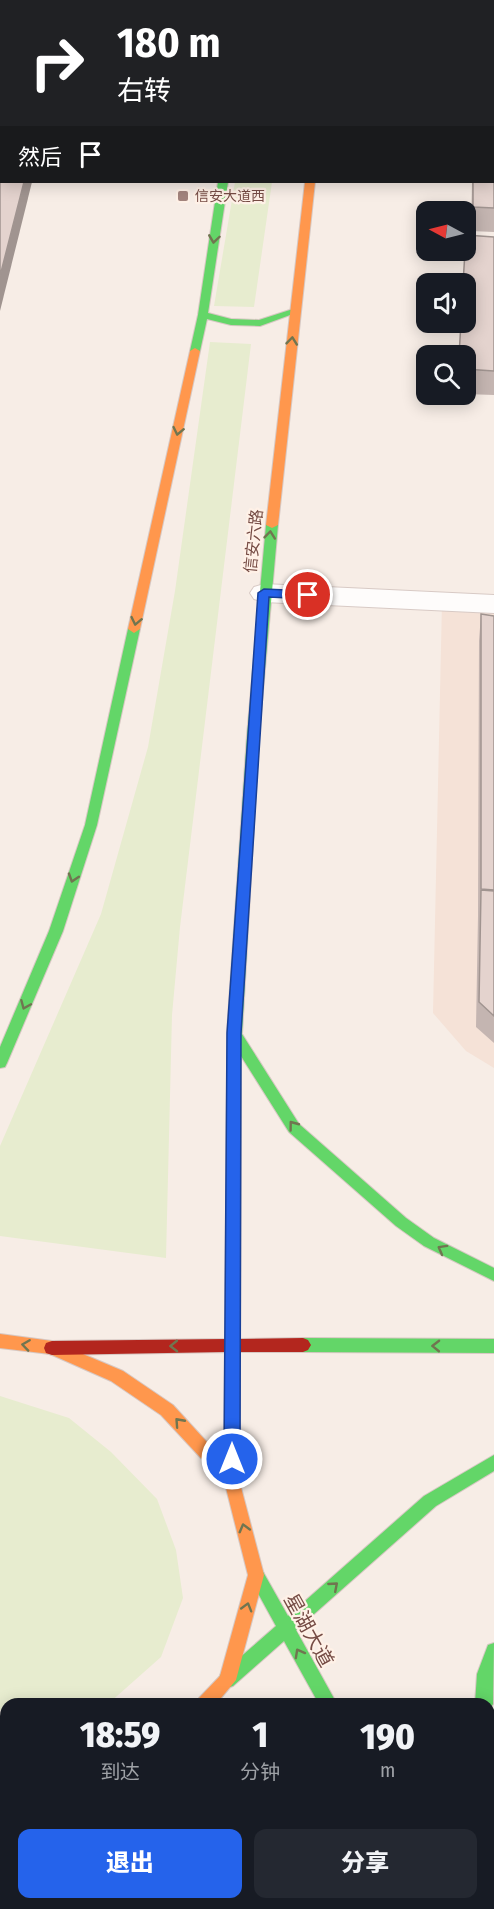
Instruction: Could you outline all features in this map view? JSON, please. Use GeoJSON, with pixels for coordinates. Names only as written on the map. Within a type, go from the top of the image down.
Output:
{"type":"FeatureCollection","features":[{"type":"Feature","properties":{"kind":"main road"},"geometry":{"type":"LineString","coordinates":[[0,1063],[56,932],[91,825],[203,315],[223,183]]}},
{"type":"Feature","properties":{"kind":"main road","name":"信安六路"},"geometry":{"type":"LineString","coordinates":[[232,1481],[234,1033],[264,593],[310,183]]}},
{"type":"Feature","properties":{"kind":"main road"},"geometry":{"type":"LineString","coordinates":[[203,315],[231,321],[260,323],[296,311]]}},
{"type":"Feature","properties":{"kind":"main road"},"geometry":{"type":"LineString","coordinates":[[12,996],[56,932]]}},
{"type":"Feature","properties":{"kind":"main road"},"geometry":{"type":"LineString","coordinates":[[234,1033],[294,1128],[400,1222],[429,1242],[494,1275]]}},
{"type":"Feature","properties":{"kind":"main road"},"geometry":{"type":"LineString","coordinates":[[0,1341],[52,1348],[233,1345],[494,1346]]}},
{"type":"Feature","properties":{"kind":"main road"},"geometry":{"type":"LineString","coordinates":[[52,1348],[117,1376],[167,1410],[232,1481]]}},
{"type":"Feature","properties":{"kind":"main road"},"geometry":{"type":"LineString","coordinates":[[210,1698],[227,1680],[430,1501],[494,1462]]}},
{"type":"Feature","properties":{"kind":"main road","name":"星湖大道"},"geometry":{"type":"LineString","coordinates":[[232,1481],[256,1575],[325,1698]]}},
{"type":"Feature","properties":{"kind":"main road"},"geometry":{"type":"LineString","coordinates":[[227,1680],[256,1575]]}},
{"type":"Feature","properties":{"kind":"main road"},"geometry":{"type":"LineString","coordinates":[[484,1698],[486,1674],[494,1651]]}},
{"type":"Feature","properties":{"kind":"street"},"geometry":{"type":"LineString","coordinates":[[264,593],[494,604]]}},
{"type":"Feature","properties":{"kind":"shaded area"},"geometry":{"type":"Polygon","coordinates":[[[442,602],[494,604],[494,1068],[466,1051],[433,1013],[442,602]]]}},
{"type":"Feature","properties":{"kind":"green space"},"geometry":{"type":"Polygon","coordinates":[[[235,183],[272,183],[254,307],[214,306],[235,183]]]}},
{"type":"Feature","properties":{"kind":"green space"},"geometry":{"type":"Polygon","coordinates":[[[210,342],[251,344],[180,927],[172,1015],[166,1258],[0,1236],[0,1146],[101,914],[148,747],[175,591],[210,342]]]}},
{"type":"Feature","properties":{"kind":"green space"},"geometry":{"type":"Polygon","coordinates":[[[0,1396],[69,1418],[111,1452],[157,1499],[176,1550],[183,1598],[161,1657],[115,1698],[0,1698],[0,1396]]]}},
{"type":"Feature","properties":{"kind":"building"},"geometry":{"type":"Polygon","coordinates":[[[0,183],[24,183],[0,276],[0,183]]]}},
{"type":"Feature","properties":{"kind":"building"},"geometry":{"type":"Polygon","coordinates":[[[473,183],[494,183],[494,208],[476,207],[476,201],[473,201],[473,183]]]}},
{"type":"Feature","properties":{"kind":"building"},"geometry":{"type":"Polygon","coordinates":[[[476,236],[494,237],[494,371],[476,370],[476,345],[460,345],[460,333],[476,333],[476,273],[464,273],[464,261],[476,261],[476,236]]]}},
{"type":"Feature","properties":{"kind":"building"},"geometry":{"type":"Polygon","coordinates":[[[481,614],[494,616],[494,890],[481,889],[481,614]]]}},
{"type":"Feature","properties":{"kind":"building"},"geometry":{"type":"Polygon","coordinates":[[[481,890],[494,891],[494,1016],[479,1002],[481,890]]]}},
{"type":"Feature","properties":{"kind":"traffic: fast"},"geometry":{"type":"LineString","coordinates":[[195,351],[203,315],[223,183]]}},
{"type":"Feature","properties":{"kind":"traffic: fast"},"geometry":{"type":"LineString","coordinates":[[203,315],[231,322],[260,323],[296,311]]}},
{"type":"Feature","properties":{"kind":"traffic: fast"},"geometry":{"type":"LineString","coordinates":[[234,1090],[238,976],[253,735],[272,525]]}},
{"type":"Feature","properties":{"kind":"traffic: fast"},"geometry":{"type":"LineString","coordinates":[[0,1063],[56,931],[91,825],[134,629]]}},
{"type":"Feature","properties":{"kind":"traffic: fast"},"geometry":{"type":"LineString","coordinates":[[234,1033],[294,1128],[401,1222],[429,1242],[494,1275]]}},
{"type":"Feature","properties":{"kind":"traffic: fast"},"geometry":{"type":"LineString","coordinates":[[303,1345],[494,1346]]}},
{"type":"Feature","properties":{"kind":"traffic: fast"},"geometry":{"type":"LineString","coordinates":[[227,1680],[430,1501],[494,1462]]}},
{"type":"Feature","properties":{"kind":"traffic: fast"},"geometry":{"type":"LineString","coordinates":[[256,1575],[325,1698]]}},
{"type":"Feature","properties":{"kind":"traffic: fast"},"geometry":{"type":"LineString","coordinates":[[484,1698],[486,1674],[494,1651]]}},
{"type":"Feature","properties":{"kind":"traffic: slow"},"geometry":{"type":"LineString","coordinates":[[272,525],[310,183]]}},
{"type":"Feature","properties":{"kind":"traffic: slow"},"geometry":{"type":"LineString","coordinates":[[134,629],[195,351]]}},
{"type":"Feature","properties":{"kind":"traffic: slow"},"geometry":{"type":"LineString","coordinates":[[0,1341],[52,1348],[117,1376],[167,1410],[232,1481],[256,1575],[227,1680],[210,1698]]}},
{"type":"Feature","properties":{"kind":"traffic: jam"},"geometry":{"type":"LineString","coordinates":[[232,1481],[234,1090]]}},
{"type":"Feature","properties":{"kind":"traffic: jam"},"geometry":{"type":"LineString","coordinates":[[52,1348],[303,1345]]}},
{"type":"Feature","properties":{"kind":"place","name":"信安大道西"},"geometry":{"type":"Point","coordinates":[183,196]}},
{"type":"Feature","properties":{"kind":"route"},"geometry":{"type":"LineString","coordinates":[[232,1459],[234,1033],[264,593],[308,595]]}}]}
